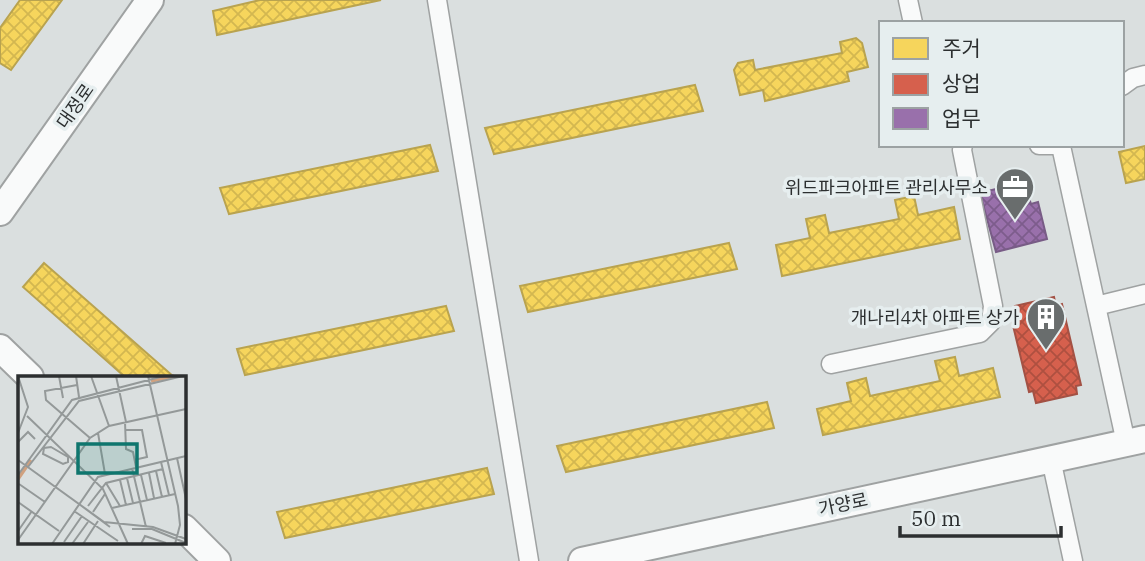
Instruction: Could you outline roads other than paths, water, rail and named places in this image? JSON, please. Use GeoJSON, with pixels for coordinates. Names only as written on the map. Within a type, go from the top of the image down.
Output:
{"type":"FeatureCollection","features":[{"type":"Feature","properties":{"kind":"street","name":"대정로"},"geometry":{"type":"LineString","coordinates":[[0,212],[150,0]]}},
{"type":"Feature","properties":{"kind":"street"},"geometry":{"type":"LineString","coordinates":[[437,0],[529,561]]}},
{"type":"Feature","properties":{"kind":"street"},"geometry":{"type":"LineString","coordinates":[[908,0],[913,21]]}},
{"type":"Feature","properties":{"kind":"street"},"geometry":{"type":"LineString","coordinates":[[1124,85],[1133,78],[1145,75]]}},
{"type":"Feature","properties":{"kind":"street"},"geometry":{"type":"LineString","coordinates":[[831,364],[980,333],[991,322],[993,306],[963,147]]}},
{"type":"Feature","properties":{"kind":"street"},"geometry":{"type":"LineString","coordinates":[[1062,147],[1096,306],[1136,441]]}},
{"type":"Feature","properties":{"kind":"street"},"geometry":{"type":"LineString","coordinates":[[1096,306],[1145,294]]}},
{"type":"Feature","properties":{"kind":"street"},"geometry":{"type":"LineString","coordinates":[[0,348],[29,376]]}},
{"type":"Feature","properties":{"kind":"street","name":"가양로"},"geometry":{"type":"LineString","coordinates":[[582,561],[1136,441]]}},
{"type":"Feature","properties":{"kind":"street"},"geometry":{"type":"LineString","coordinates":[[1051,459],[1073,561]]}},
{"type":"Feature","properties":{"kind":"street"},"geometry":{"type":"LineString","coordinates":[[186,530],[217,561]]}},
{"type":"Feature","properties":{"kind":"place","name":"위드파크아파트 관리사무소"},"geometry":{"type":"Point","coordinates":[1015,221]}},
{"type":"Feature","properties":{"kind":"place","name":"개나리4차 아파트 상가"},"geometry":{"type":"Point","coordinates":[1046,351]}}]}
